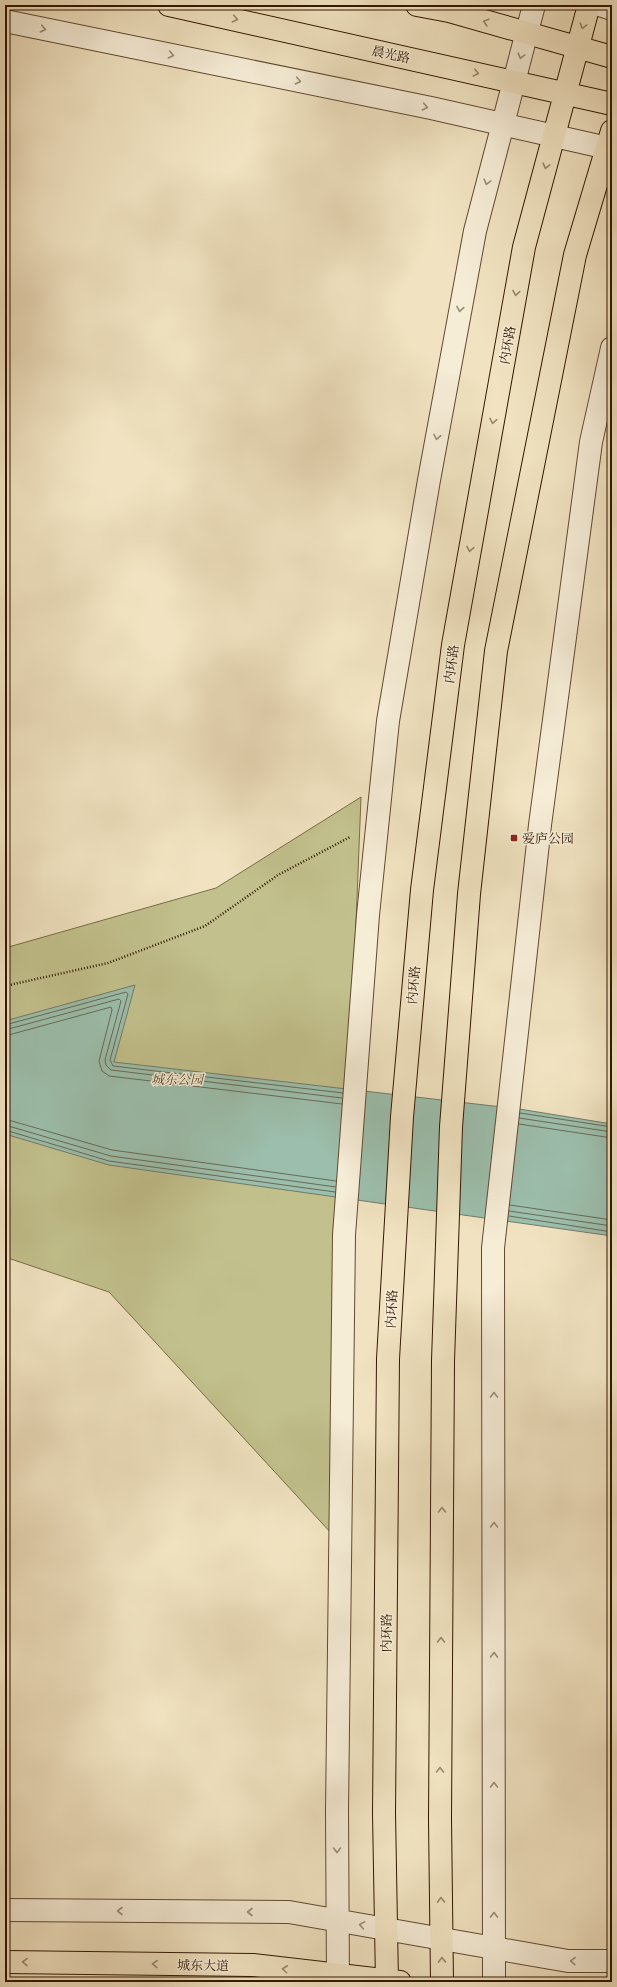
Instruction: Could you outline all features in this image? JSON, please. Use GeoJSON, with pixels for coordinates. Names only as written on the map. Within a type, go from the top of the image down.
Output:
{"type":"FeatureCollection","features":[{"type":"Feature","properties":{"kind":"main road","name":"晨光路"},"geometry":{"type":"LineString","coordinates":[[169,5],[612,104]]}},
{"type":"Feature","properties":{"kind":"main road"},"geometry":{"type":"LineString","coordinates":[[417,5],[449,12],[612,57]]}},
{"type":"Feature","properties":{"kind":"main road","name":"内环路"},"geometry":{"type":"LineString","coordinates":[[391,1982],[386,1929],[384,1813],[388,1359],[402,1117],[422,890],[453,645],[524,247],[589,5]]}},
{"type":"Feature","properties":{"kind":"main road"},"geometry":{"type":"LineString","coordinates":[[442,1982],[440,1811],[443,1361],[451,1127],[469,894],[496,651],[575,255],[610,143]]}},
{"type":"Feature","properties":{"kind":"main road","name":"城东大道"},"geometry":{"type":"LineString","coordinates":[[5,1962],[253,1965],[338,1979],[391,1982]]}},
{"type":"Feature","properties":{"kind":"street"},"geometry":{"type":"LineString","coordinates":[[338,1979],[337,1811],[344,1235],[368,915],[377,823],[388,721],[429,480],[475,231],[534,5]]}},
{"type":"Feature","properties":{"kind":"street"},"geometry":{"type":"LineString","coordinates":[[600,5],[612,9]]}},
{"type":"Feature","properties":{"kind":"street"},"geometry":{"type":"LineString","coordinates":[[5,21],[503,124],[554,136],[610,143]]}},
{"type":"Feature","properties":{"kind":"street"},"geometry":{"type":"LineString","coordinates":[[494,1982],[493,1248],[541,817],[591,442],[612,348]]}},
{"type":"Feature","properties":{"kind":"street"},"geometry":{"type":"LineString","coordinates":[[5,1910],[289,1912],[568,1961],[612,1961]]}},
{"type":"Feature","properties":{"kind":"path"},"geometry":{"type":"LineString","coordinates":[[5,986],[108,963],[205,926],[278,875],[377,823]]}},
{"type":"Feature","properties":{"kind":"green space","name":"城东公园"},"geometry":{"type":"Polygon","coordinates":[[[361,797],[332,1534],[109,1292],[5,1257],[5,948],[216,888],[361,797]]]}},
{"type":"Feature","properties":{"kind":"water"},"geometry":{"type":"Polygon","coordinates":[[[135,985],[114,1062],[519,1109],[612,1124],[612,1236],[109,1165],[5,1134],[5,1021],[135,985]]]}},
{"type":"Feature","properties":{"kind":"place","name":"爱庐公园"},"geometry":{"type":"Point","coordinates":[514,838]}}]}
